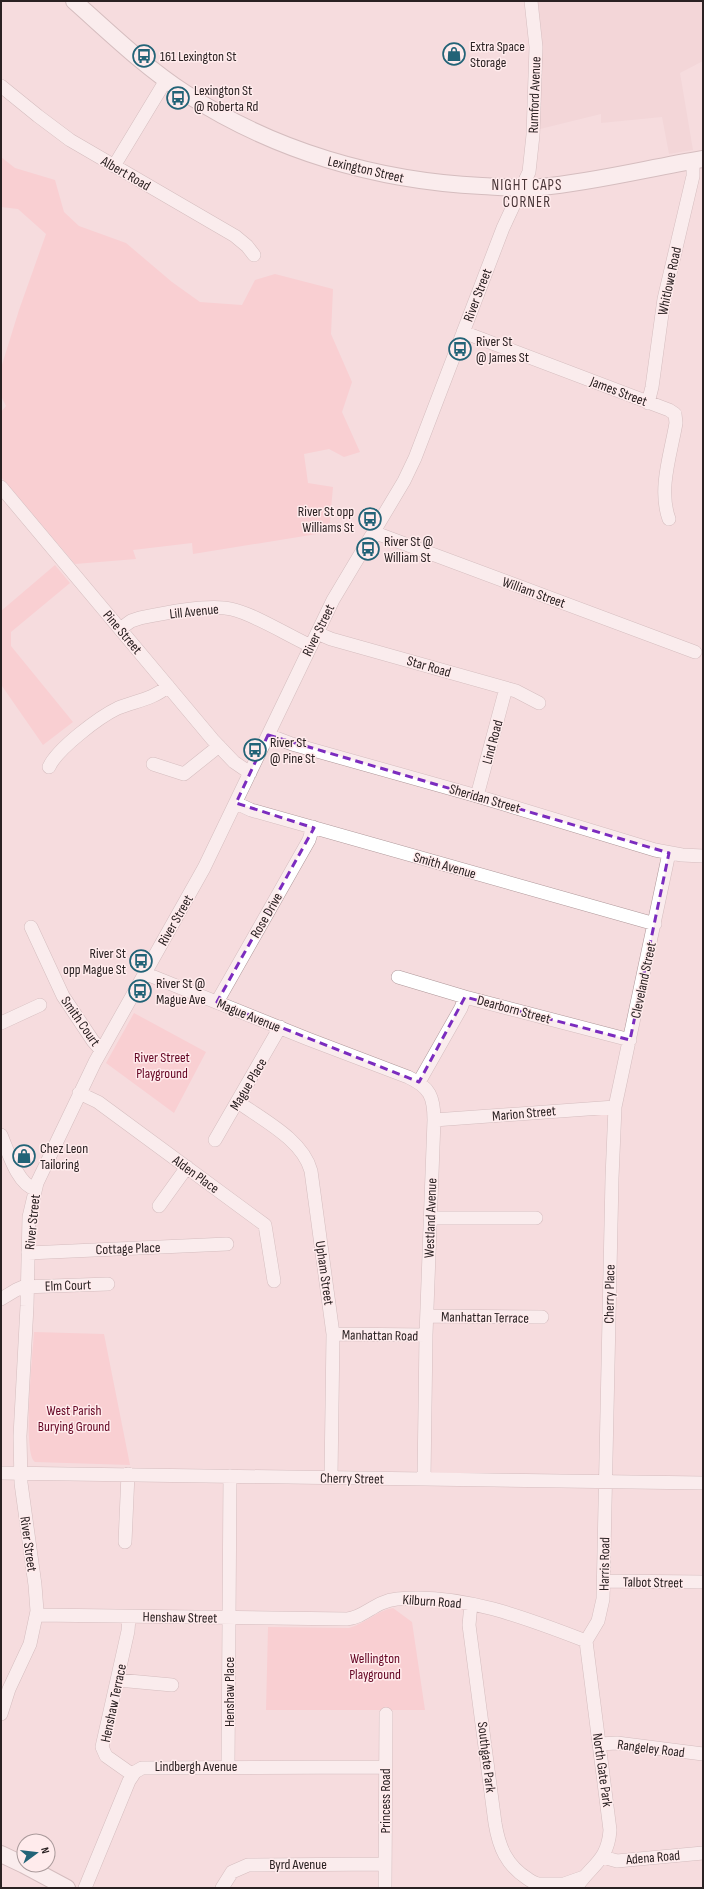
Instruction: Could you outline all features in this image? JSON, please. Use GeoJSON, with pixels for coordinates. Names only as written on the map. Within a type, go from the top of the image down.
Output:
{"type":"FeatureCollection","features":[{"type":"Feature","properties":{"kind":"main road","name":"Lexington Street"},"geometry":{"type":"LineString","coordinates":[[74,1],[126,48],[166,80],[231,120],[288,146],[371,172],[422,181],[458,185],[522,188],[555,185],[698,160]]}},
{"type":"Feature","properties":{"kind":"main road"},"geometry":{"type":"LineString","coordinates":[[1,1854],[16,1861]]}},
{"type":"Feature","properties":{"kind":"main road"},"geometry":{"type":"LineString","coordinates":[[39,1873],[67,1888]]}},
{"type":"Feature","properties":{"kind":"street","name":"Rumford Avenue"},"geometry":{"type":"LineString","coordinates":[[522,188],[530,169],[533,135],[536,47],[531,1]]}},
{"type":"Feature","properties":{"kind":"street"},"geometry":{"type":"LineString","coordinates":[[114,166],[166,80]]}},
{"type":"Feature","properties":{"kind":"street","name":"Albert Road"},"geometry":{"type":"LineString","coordinates":[[1,86],[62,134],[235,236],[247,246],[254,255]]}},
{"type":"Feature","properties":{"kind":"street","name":"Whitlowe Road"},"geometry":{"type":"LineString","coordinates":[[648,403],[652,387],[664,299],[698,160]]}},
{"type":"Feature","properties":{"kind":"street","name":"River Street"},"geometry":{"type":"LineString","coordinates":[[1,1712],[30,1644],[37,1615],[35,1585],[20,1473],[20,1421],[28,1287],[29,1217],[35,1189],[79,1093],[101,1050],[199,877],[339,589],[412,463],[504,228],[522,188]]}},
{"type":"Feature","properties":{"kind":"street","name":"James Street"},"geometry":{"type":"LineString","coordinates":[[463,332],[672,412],[677,420],[665,490],[666,508],[669,519]]}},
{"type":"Feature","properties":{"kind":"street","name":"Pine Street"},"geometry":{"type":"LineString","coordinates":[[1,487],[219,746],[237,765],[250,773]]}},
{"type":"Feature","properties":{"kind":"street","name":"William Street"},"geometry":{"type":"LineString","coordinates":[[373,532],[695,652]]}},
{"type":"Feature","properties":{"kind":"street","name":"Lill Avenue"},"geometry":{"type":"LineString","coordinates":[[120,629],[131,621],[140,618],[199,609],[223,608],[242,612],[311,646]]}},
{"type":"Feature","properties":{"kind":"street","name":"Star Road"},"geometry":{"type":"LineString","coordinates":[[317,633],[506,688],[521,693],[539,703]]}},
{"type":"Feature","properties":{"kind":"street"},"geometry":{"type":"LineString","coordinates":[[49,767],[62,748],[110,713],[154,696],[168,686]]}},
{"type":"Feature","properties":{"kind":"street","name":"Lind Road"},"geometry":{"type":"LineString","coordinates":[[477,796],[506,688]]}},
{"type":"Feature","properties":{"kind":"street","name":"Sheridan Street"},"geometry":{"type":"LineString","coordinates":[[268,735],[292,744],[477,796],[669,853],[703,856]]}},
{"type":"Feature","properties":{"kind":"street"},"geometry":{"type":"LineString","coordinates":[[153,764],[179,774],[184,774],[219,746]]}},
{"type":"Feature","properties":{"kind":"street","name":"Smith Avenue"},"geometry":{"type":"LineString","coordinates":[[236,803],[251,810],[655,924]]}},
{"type":"Feature","properties":{"kind":"street","name":"Rose Drive"},"geometry":{"type":"LineString","coordinates":[[217,1002],[309,840],[313,827]]}},
{"type":"Feature","properties":{"kind":"street","name":"Cleveland Street"},"geometry":{"type":"LineString","coordinates":[[615,1107],[669,853]]}},
{"type":"Feature","properties":{"kind":"street","name":"Smith Court"},"geometry":{"type":"LineString","coordinates":[[31,927],[63,996],[93,1041],[101,1050]]}},
{"type":"Feature","properties":{"kind":"street","name":"Mague Avenue"},"geometry":{"type":"LineString","coordinates":[[144,973],[419,1082]]}},
{"type":"Feature","properties":{"kind":"street","name":"Dearborn Street"},"geometry":{"type":"LineString","coordinates":[[398,977],[465,997],[630,1040]]}},
{"type":"Feature","properties":{"kind":"street"},"geometry":{"type":"LineString","coordinates":[[419,1082],[461,1008],[465,997]]}},
{"type":"Feature","properties":{"kind":"street"},"geometry":{"type":"LineString","coordinates":[[1,1023],[40,1005]]}},
{"type":"Feature","properties":{"kind":"street","name":"Mague Place"},"geometry":{"type":"LineString","coordinates":[[215,1140],[280,1027]]}},
{"type":"Feature","properties":{"kind":"street","name":"Westland Avenue"},"geometry":{"type":"LineString","coordinates":[[419,1082],[431,1097],[434,1120],[426,1336],[424,1479]]}},
{"type":"Feature","properties":{"kind":"street","name":"Alden Place"},"geometry":{"type":"LineString","coordinates":[[79,1093],[98,1102],[265,1225],[274,1281]]}},
{"type":"Feature","properties":{"kind":"street","name":"Upham Street"},"geometry":{"type":"LineString","coordinates":[[238,1102],[295,1144],[308,1162],[312,1175],[333,1334],[331,1477]]}},
{"type":"Feature","properties":{"kind":"street","name":"Marion Street"},"geometry":{"type":"LineString","coordinates":[[434,1120],[603,1106],[615,1107]]}},
{"type":"Feature","properties":{"kind":"street","name":"Cherry Place"},"geometry":{"type":"LineString","coordinates":[[605,1482],[615,1107]]}},
{"type":"Feature","properties":{"kind":"street"},"geometry":{"type":"LineString","coordinates":[[1,1135],[20,1178],[27,1186],[35,1189]]}},
{"type":"Feature","properties":{"kind":"street"},"geometry":{"type":"LineString","coordinates":[[158,1206],[187,1167]]}},
{"type":"Feature","properties":{"kind":"street"},"geometry":{"type":"LineString","coordinates":[[430,1218],[536,1218]]}},
{"type":"Feature","properties":{"kind":"street","name":"Cottage Place"},"geometry":{"type":"LineString","coordinates":[[28,1253],[227,1244]]}},
{"type":"Feature","properties":{"kind":"street","name":"Elm Court"},"geometry":{"type":"LineString","coordinates":[[1,1299],[18,1288],[108,1284]]}},
{"type":"Feature","properties":{"kind":"street","name":"Manhattan Terrace"},"geometry":{"type":"LineString","coordinates":[[427,1316],[542,1317]]}},
{"type":"Feature","properties":{"kind":"street","name":"Manhattan Road"},"geometry":{"type":"LineString","coordinates":[[333,1334],[426,1336]]}},
{"type":"Feature","properties":{"kind":"street","name":"Cherry Street"},"geometry":{"type":"LineString","coordinates":[[1,1473],[703,1483]]}},
{"type":"Feature","properties":{"kind":"street"},"geometry":{"type":"LineString","coordinates":[[125,1542],[128,1474]]}},
{"type":"Feature","properties":{"kind":"street","name":"Henshaw Street"},"geometry":{"type":"LineString","coordinates":[[37,1615],[229,1618],[230,1476]]}},
{"type":"Feature","properties":{"kind":"street","name":"Harris Road"},"geometry":{"type":"LineString","coordinates":[[586,1641],[600,1616],[603,1605],[605,1482]]}},
{"type":"Feature","properties":{"kind":"street","name":"Talbot Street"},"geometry":{"type":"LineString","coordinates":[[604,1581],[703,1582]]}},
{"type":"Feature","properties":{"kind":"street","name":"Kilburn Road"},"geometry":{"type":"LineString","coordinates":[[229,1618],[350,1619],[361,1615],[378,1603],[399,1599],[436,1600],[470,1604],[521,1617],[586,1641]]}},
{"type":"Feature","properties":{"kind":"street","name":"Southgate Park"},"geometry":{"type":"LineString","coordinates":[[470,1604],[469,1625],[498,1839],[502,1853],[510,1864],[528,1880],[542,1886]]}},
{"type":"Feature","properties":{"kind":"street","name":"Henshaw Terrace"},"geometry":{"type":"LineString","coordinates":[[129,1617],[128,1631],[118,1680],[102,1747],[106,1756],[133,1775]]}},
{"type":"Feature","properties":{"kind":"street","name":"Henshaw Place"},"geometry":{"type":"LineString","coordinates":[[228,1766],[229,1618]]}},
{"type":"Feature","properties":{"kind":"street","name":"North Gate Park"},"geometry":{"type":"LineString","coordinates":[[576,1888],[603,1857],[608,1845],[610,1826],[586,1641]]}},
{"type":"Feature","properties":{"kind":"street"},"geometry":{"type":"LineString","coordinates":[[118,1680],[172,1685]]}},
{"type":"Feature","properties":{"kind":"street","name":"Princess Road"},"geometry":{"type":"LineString","coordinates":[[385,1888],[386,1714]]}},
{"type":"Feature","properties":{"kind":"street","name":"Rangeley Road"},"geometry":{"type":"LineString","coordinates":[[600,1744],[616,1743],[703,1754]]}},
{"type":"Feature","properties":{"kind":"street","name":"Lindbergh Avenue"},"geometry":{"type":"LineString","coordinates":[[133,1775],[140,1769],[148,1766],[385,1767]]}},
{"type":"Feature","properties":{"kind":"street"},"geometry":{"type":"LineString","coordinates":[[85,1888],[133,1775]]}},
{"type":"Feature","properties":{"kind":"street","name":"Adena Road"},"geometry":{"type":"LineString","coordinates":[[603,1857],[617,1861],[703,1853]]}},
{"type":"Feature","properties":{"kind":"street","name":"Byrd Avenue"},"geometry":{"type":"LineString","coordinates":[[222,1888],[232,1872],[248,1865],[385,1864]]}},
{"type":"Feature","properties":{"kind":"street"},"geometry":{"type":"LineString","coordinates":[[542,1886],[564,1884],[584,1877]]}},
{"type":"Feature","properties":{"kind":"highlighted area"},"geometry":{"type":"Polygon","coordinates":[[[268,735],[669,853],[630,1040],[465,997],[419,1082],[217,1002],[314,828],[236,803],[268,735]]]}},
{"type":"Feature","properties":{"kind":"shaded area"},"geometry":{"type":"Polygon","coordinates":[[[538,1],[703,1],[703,61],[680,73],[693,150],[669,154],[662,117],[601,123],[601,114],[540,129],[542,40],[538,1]]]}},
{"type":"Feature","properties":{"kind":"green space"},"geometry":{"type":"Polygon","coordinates":[[[1,157],[15,168],[55,180],[64,212],[79,226],[126,243],[172,282],[200,302],[242,305],[255,280],[275,274],[333,289],[331,334],[352,382],[342,412],[360,452],[344,457],[329,449],[304,454],[308,483],[333,487],[329,532],[193,554],[192,543],[133,550],[136,559],[75,564],[1,477],[1,412],[6,406],[1,396],[1,368],[19,310],[46,234],[18,209],[1,207],[1,157]]]}},
{"type":"Feature","properties":{"kind":"green space"},"geometry":{"type":"Polygon","coordinates":[[[55,565],[70,583],[11,632],[11,646],[73,722],[43,745],[2,686],[1,611],[55,565]]]}},
{"type":"Feature","properties":{"kind":"green space","name":"River Street Playground"},"geometry":{"type":"Polygon","coordinates":[[[134,1013],[206,1052],[174,1113],[106,1063],[134,1013]]]}},
{"type":"Feature","properties":{"kind":"green space","name":"West Parish Burying Ground"},"geometry":{"type":"Polygon","coordinates":[[[34,1332],[104,1334],[130,1465],[35,1462],[31,1455],[29,1441],[30,1380],[34,1332]]]}},
{"type":"Feature","properties":{"kind":"green space","name":"Wellington Playground"},"geometry":{"type":"Polygon","coordinates":[[[393,1608],[412,1622],[425,1710],[266,1710],[268,1627],[349,1628],[360,1624],[381,1612],[393,1608]]]}},
{"type":"Feature","properties":{"kind":"place","name":"Extra Space Storage"},"geometry":{"type":"Point","coordinates":[454,54]}},
{"type":"Feature","properties":{"kind":"place","name":"161 Lexington St"},"geometry":{"type":"Point","coordinates":[144,56]}},
{"type":"Feature","properties":{"kind":"place","name":"Lexington St @ Roberta Rd"},"geometry":{"type":"Point","coordinates":[178,98]}},
{"type":"Feature","properties":{"kind":"place","name":"River St @ James St"},"geometry":{"type":"Point","coordinates":[460,349]}},
{"type":"Feature","properties":{"kind":"place","name":"River St opp Williams St"},"geometry":{"type":"Point","coordinates":[370,519]}},
{"type":"Feature","properties":{"kind":"place","name":"River St @ William St"},"geometry":{"type":"Point","coordinates":[368,549]}},
{"type":"Feature","properties":{"kind":"place","name":"River St @ Pine St"},"geometry":{"type":"Point","coordinates":[255,750]}},
{"type":"Feature","properties":{"kind":"place","name":"River St opp Mague St"},"geometry":{"type":"Point","coordinates":[141,961]}},
{"type":"Feature","properties":{"kind":"place","name":"River St @ Mague Ave"},"geometry":{"type":"Point","coordinates":[140,991]}},
{"type":"Feature","properties":{"kind":"place","name":"Chez Leon Tailoring"},"geometry":{"type":"Point","coordinates":[24,1156]}},
{"type":"Feature","properties":{"kind":"district","name":"NIGHT CAPS CORNER"},"geometry":{"type":"Point","coordinates":[527,194]}}]}
